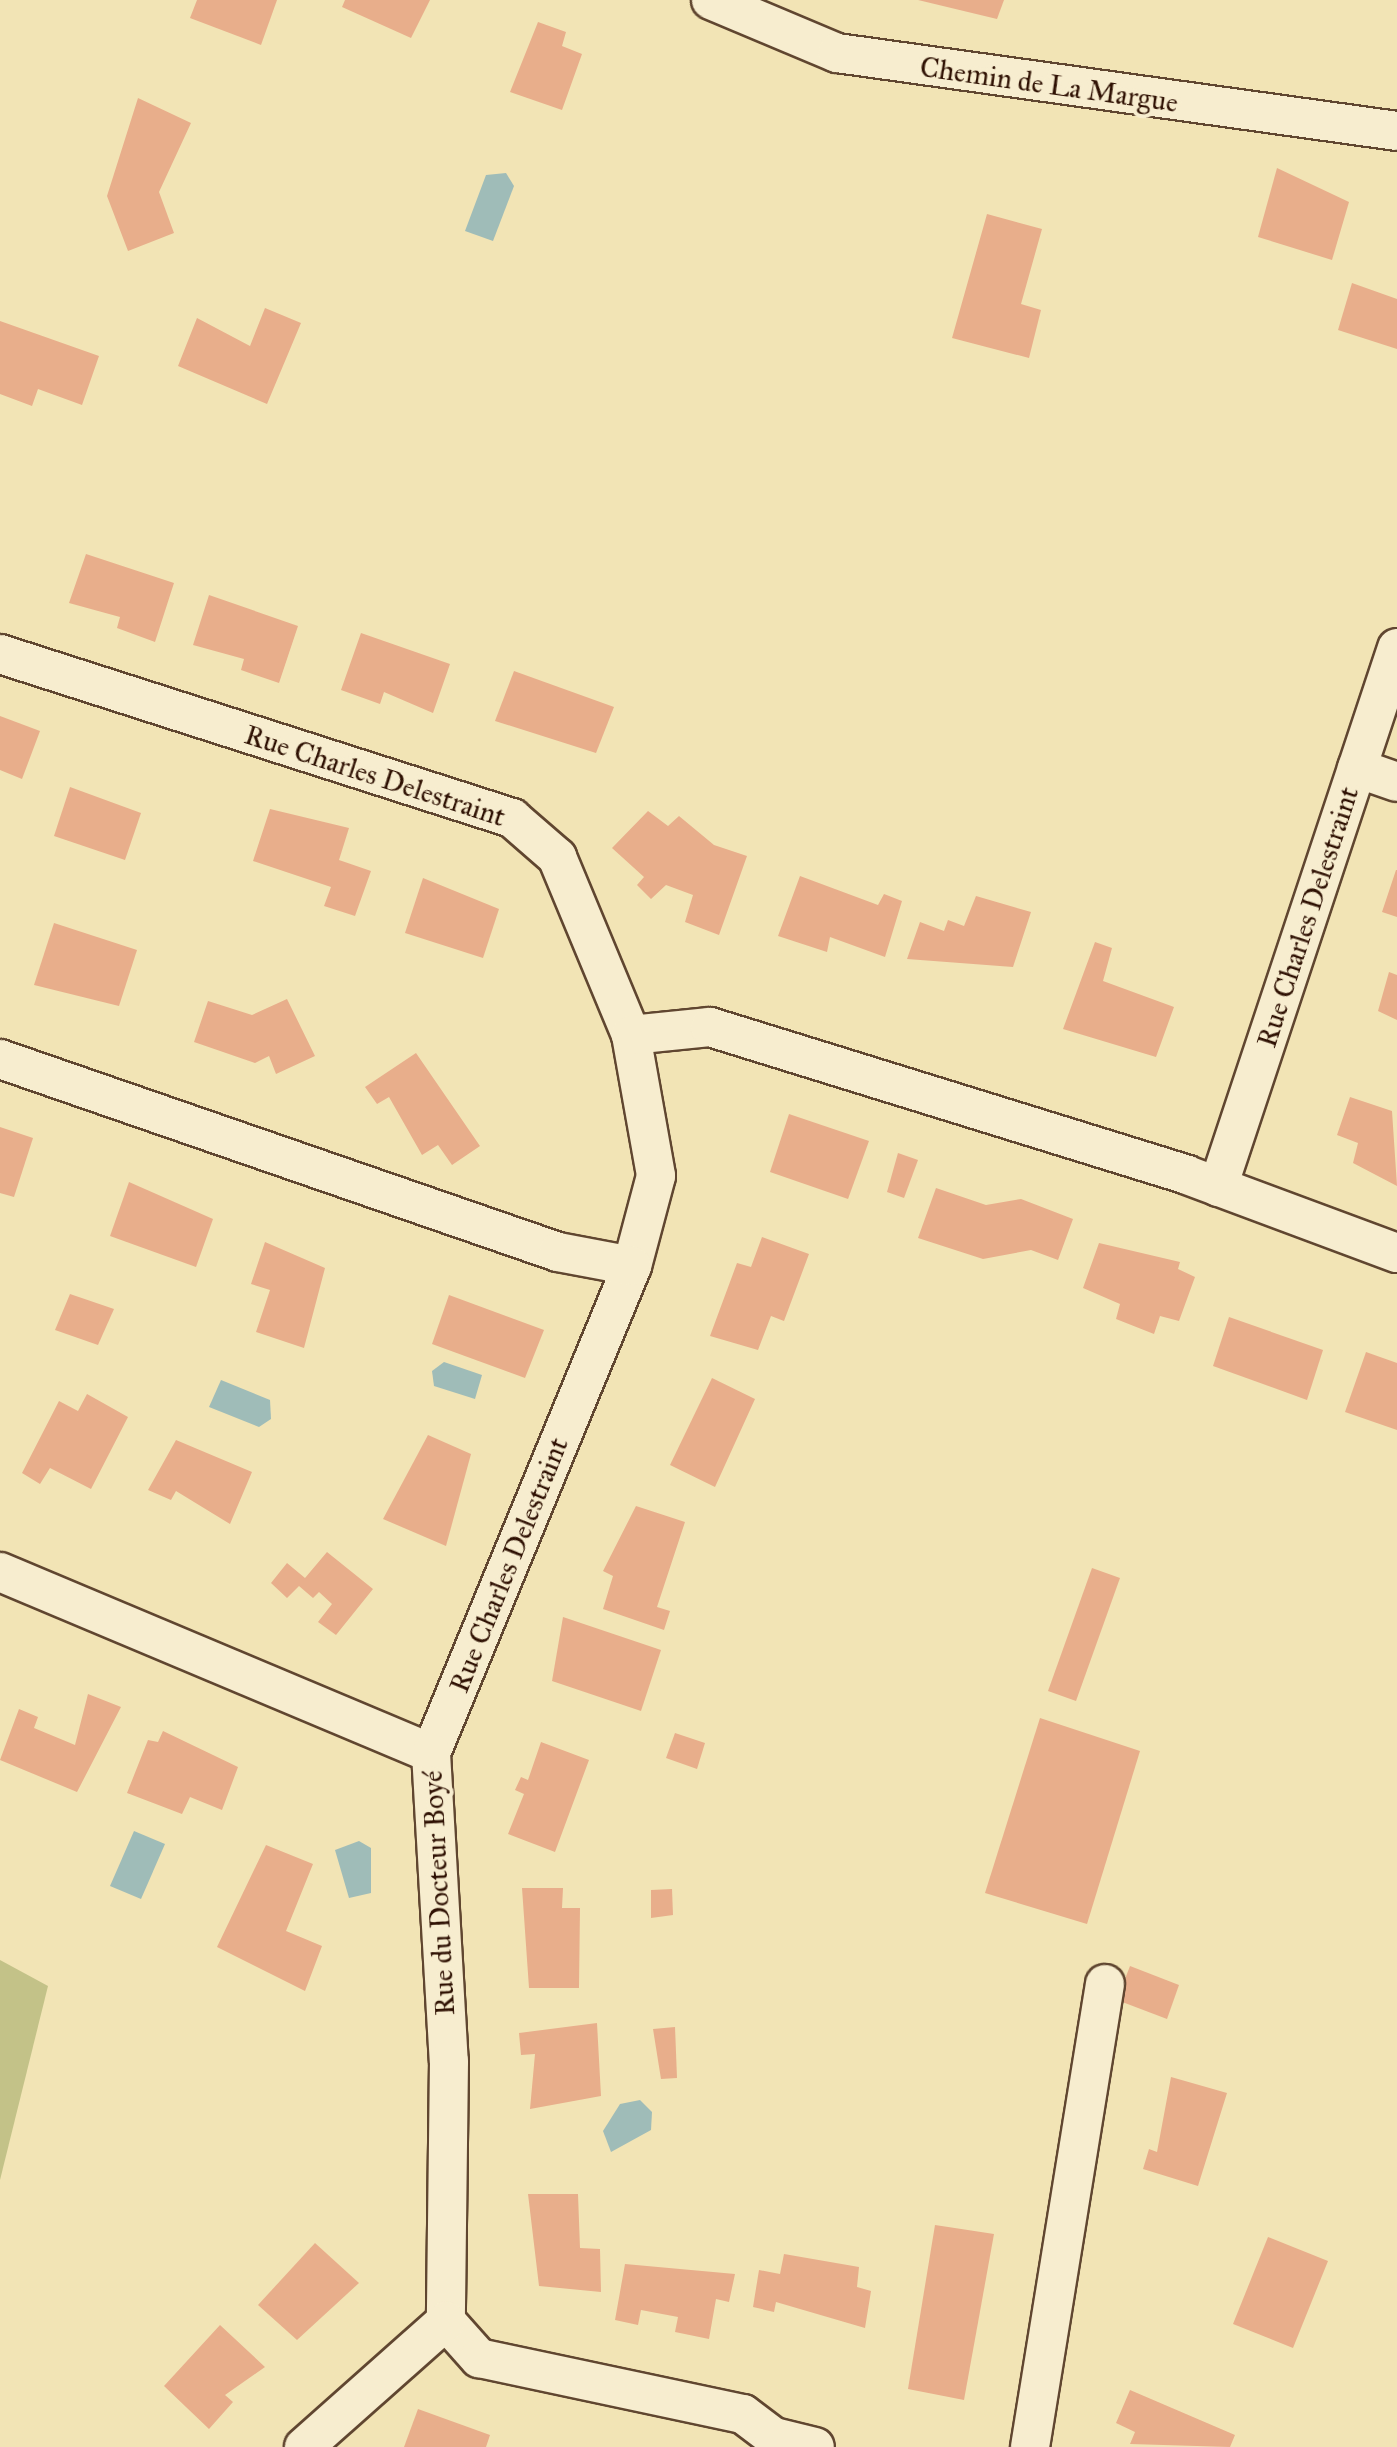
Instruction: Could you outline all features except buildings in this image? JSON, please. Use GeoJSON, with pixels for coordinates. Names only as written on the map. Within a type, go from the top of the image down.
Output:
{"type":"FeatureCollection","features":[{"type":"Feature","properties":{"kind":"street","name":"Chemin de La Margue"},"geometry":{"type":"LineString","coordinates":[[711,0],[837,53],[1397,131]]}},
{"type":"Feature","properties":{"kind":"street","name":"Rue Charles Delestraint"},"geometry":{"type":"LineString","coordinates":[[1218,1186],[1397,648]]}},
{"type":"Feature","properties":{"kind":"street","name":"Rue Charles Delestraint"},"geometry":{"type":"LineString","coordinates":[[0,654],[512,818],[557,857],[631,1035],[656,1176],[632,1266],[431,1752]]}},
{"type":"Feature","properties":{"kind":"street"},"geometry":{"type":"LineString","coordinates":[[1357,768],[1397,782]]}},
{"type":"Feature","properties":{"kind":"street"},"geometry":{"type":"LineString","coordinates":[[631,1035],[710,1027],[1218,1186],[1397,1252]]}},
{"type":"Feature","properties":{"kind":"street"},"geometry":{"type":"LineString","coordinates":[[0,1059],[558,1252],[632,1266]]}},
{"type":"Feature","properties":{"kind":"street","name":"Rue du Docteur Boyé"},"geometry":{"type":"LineString","coordinates":[[0,1572],[431,1752],[449,2061],[446,2321]]}},
{"type":"Feature","properties":{"kind":"street"},"geometry":{"type":"LineString","coordinates":[[1030,2447],[1105,1984]]}},
{"type":"Feature","properties":{"kind":"street"},"geometry":{"type":"LineString","coordinates":[[304,2447],[446,2321],[480,2358],[744,2414],[775,2442],[815,2447]]}},
{"type":"Feature","properties":{"kind":"shaded area"},"geometry":{"type":"Polygon","coordinates":[[[0,1960],[48,1986],[0,2180],[0,1960]]]}},
{"type":"Feature","properties":{"kind":"water"},"geometry":{"type":"Polygon","coordinates":[[[506,173],[514,186],[493,241],[465,231],[486,175],[506,173]]]}},
{"type":"Feature","properties":{"kind":"water"},"geometry":{"type":"Polygon","coordinates":[[[444,1362],[482,1375],[475,1399],[434,1386],[432,1371],[444,1362]]]}},
{"type":"Feature","properties":{"kind":"water"},"geometry":{"type":"Polygon","coordinates":[[[221,1380],[270,1400],[271,1419],[259,1427],[209,1407],[221,1380]]]}},
{"type":"Feature","properties":{"kind":"water"},"geometry":{"type":"Polygon","coordinates":[[[134,1831],[165,1844],[141,1899],[110,1886],[134,1831]]]}},
{"type":"Feature","properties":{"kind":"water"},"geometry":{"type":"Polygon","coordinates":[[[359,1841],[371,1848],[371,1893],[349,1898],[335,1850],[359,1841]]]}},
{"type":"Feature","properties":{"kind":"water"},"geometry":{"type":"Polygon","coordinates":[[[640,2100],[652,2112],[651,2130],[611,2152],[603,2131],[620,2104],[640,2100]]]}}]}
